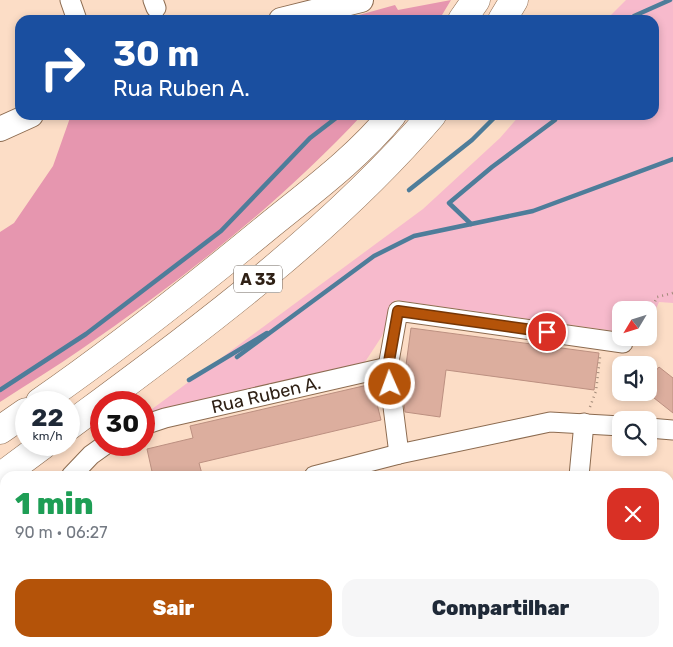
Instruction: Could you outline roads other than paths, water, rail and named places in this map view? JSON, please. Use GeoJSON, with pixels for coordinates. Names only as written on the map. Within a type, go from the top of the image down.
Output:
{"type":"FeatureCollection","features":[{"type":"Feature","properties":{"kind":"highway"},"geometry":{"type":"LineString","coordinates":[[466,15],[476,0]]}},
{"type":"Feature","properties":{"kind":"highway"},"geometry":{"type":"LineString","coordinates":[[505,15],[514,0]]}},
{"type":"Feature","properties":{"kind":"highway","name":"A 33"},"geometry":{"type":"LineString","coordinates":[[55,391],[189,291],[326,179],[379,131],[388,120]]}},
{"type":"Feature","properties":{"kind":"highway","name":"A 33"},"geometry":{"type":"LineString","coordinates":[[80,418],[208,321],[347,206],[399,153],[428,120]]}},
{"type":"Feature","properties":{"kind":"highway"},"geometry":{"type":"LineString","coordinates":[[0,430],[15,420]]}},
{"type":"Feature","properties":{"kind":"highway"},"geometry":{"type":"LineString","coordinates":[[8,471],[28,456]]}},
{"type":"Feature","properties":{"kind":"main road"},"geometry":{"type":"LineString","coordinates":[[300,15],[361,0]]}},
{"type":"Feature","properties":{"kind":"main road"},"geometry":{"type":"LineString","coordinates":[[0,130],[21,120]]}},
{"type":"Feature","properties":{"kind":"street"},"geometry":{"type":"LineString","coordinates":[[70,0],[75,15]]}},
{"type":"Feature","properties":{"kind":"street"},"geometry":{"type":"LineString","coordinates":[[399,454],[388,367],[398,311],[612,341]]}},
{"type":"Feature","properties":{"kind":"street","name":"Rua Ruben A."},"geometry":{"type":"LineString","coordinates":[[155,421],[388,367]]}},
{"type":"Feature","properties":{"kind":"street"},"geometry":{"type":"LineString","coordinates":[[333,471],[399,454],[550,422],[584,422],[612,425]]}},
{"type":"Feature","properties":{"kind":"street"},"geometry":{"type":"LineString","coordinates":[[579,471],[584,422]]}},
{"type":"Feature","properties":{"kind":"street"},"geometry":{"type":"LineString","coordinates":[[657,429],[673,430]]}},
{"type":"Feature","properties":{"kind":"street"},"geometry":{"type":"LineString","coordinates":[[76,471],[90,456]]}},
{"type":"Feature","properties":{"kind":"waterway"},"geometry":{"type":"LineString","coordinates":[[636,15],[670,0]]}},
{"type":"Feature","properties":{"kind":"waterway"},"geometry":{"type":"LineString","coordinates":[[0,390],[86,334],[221,231],[310,138],[333,120]]}},
{"type":"Feature","properties":{"kind":"waterway"},"geometry":{"type":"LineString","coordinates":[[409,190],[472,140],[492,120]]}},
{"type":"Feature","properties":{"kind":"waterway"},"geometry":{"type":"LineString","coordinates":[[471,224],[449,203],[492,167],[555,120]]}},
{"type":"Feature","properties":{"kind":"waterway"},"geometry":{"type":"LineString","coordinates":[[237,357],[374,256],[414,236],[533,211],[673,159]]}},
{"type":"Feature","properties":{"kind":"waterway"},"geometry":{"type":"LineString","coordinates":[[189,380],[267,333]]}}]}
